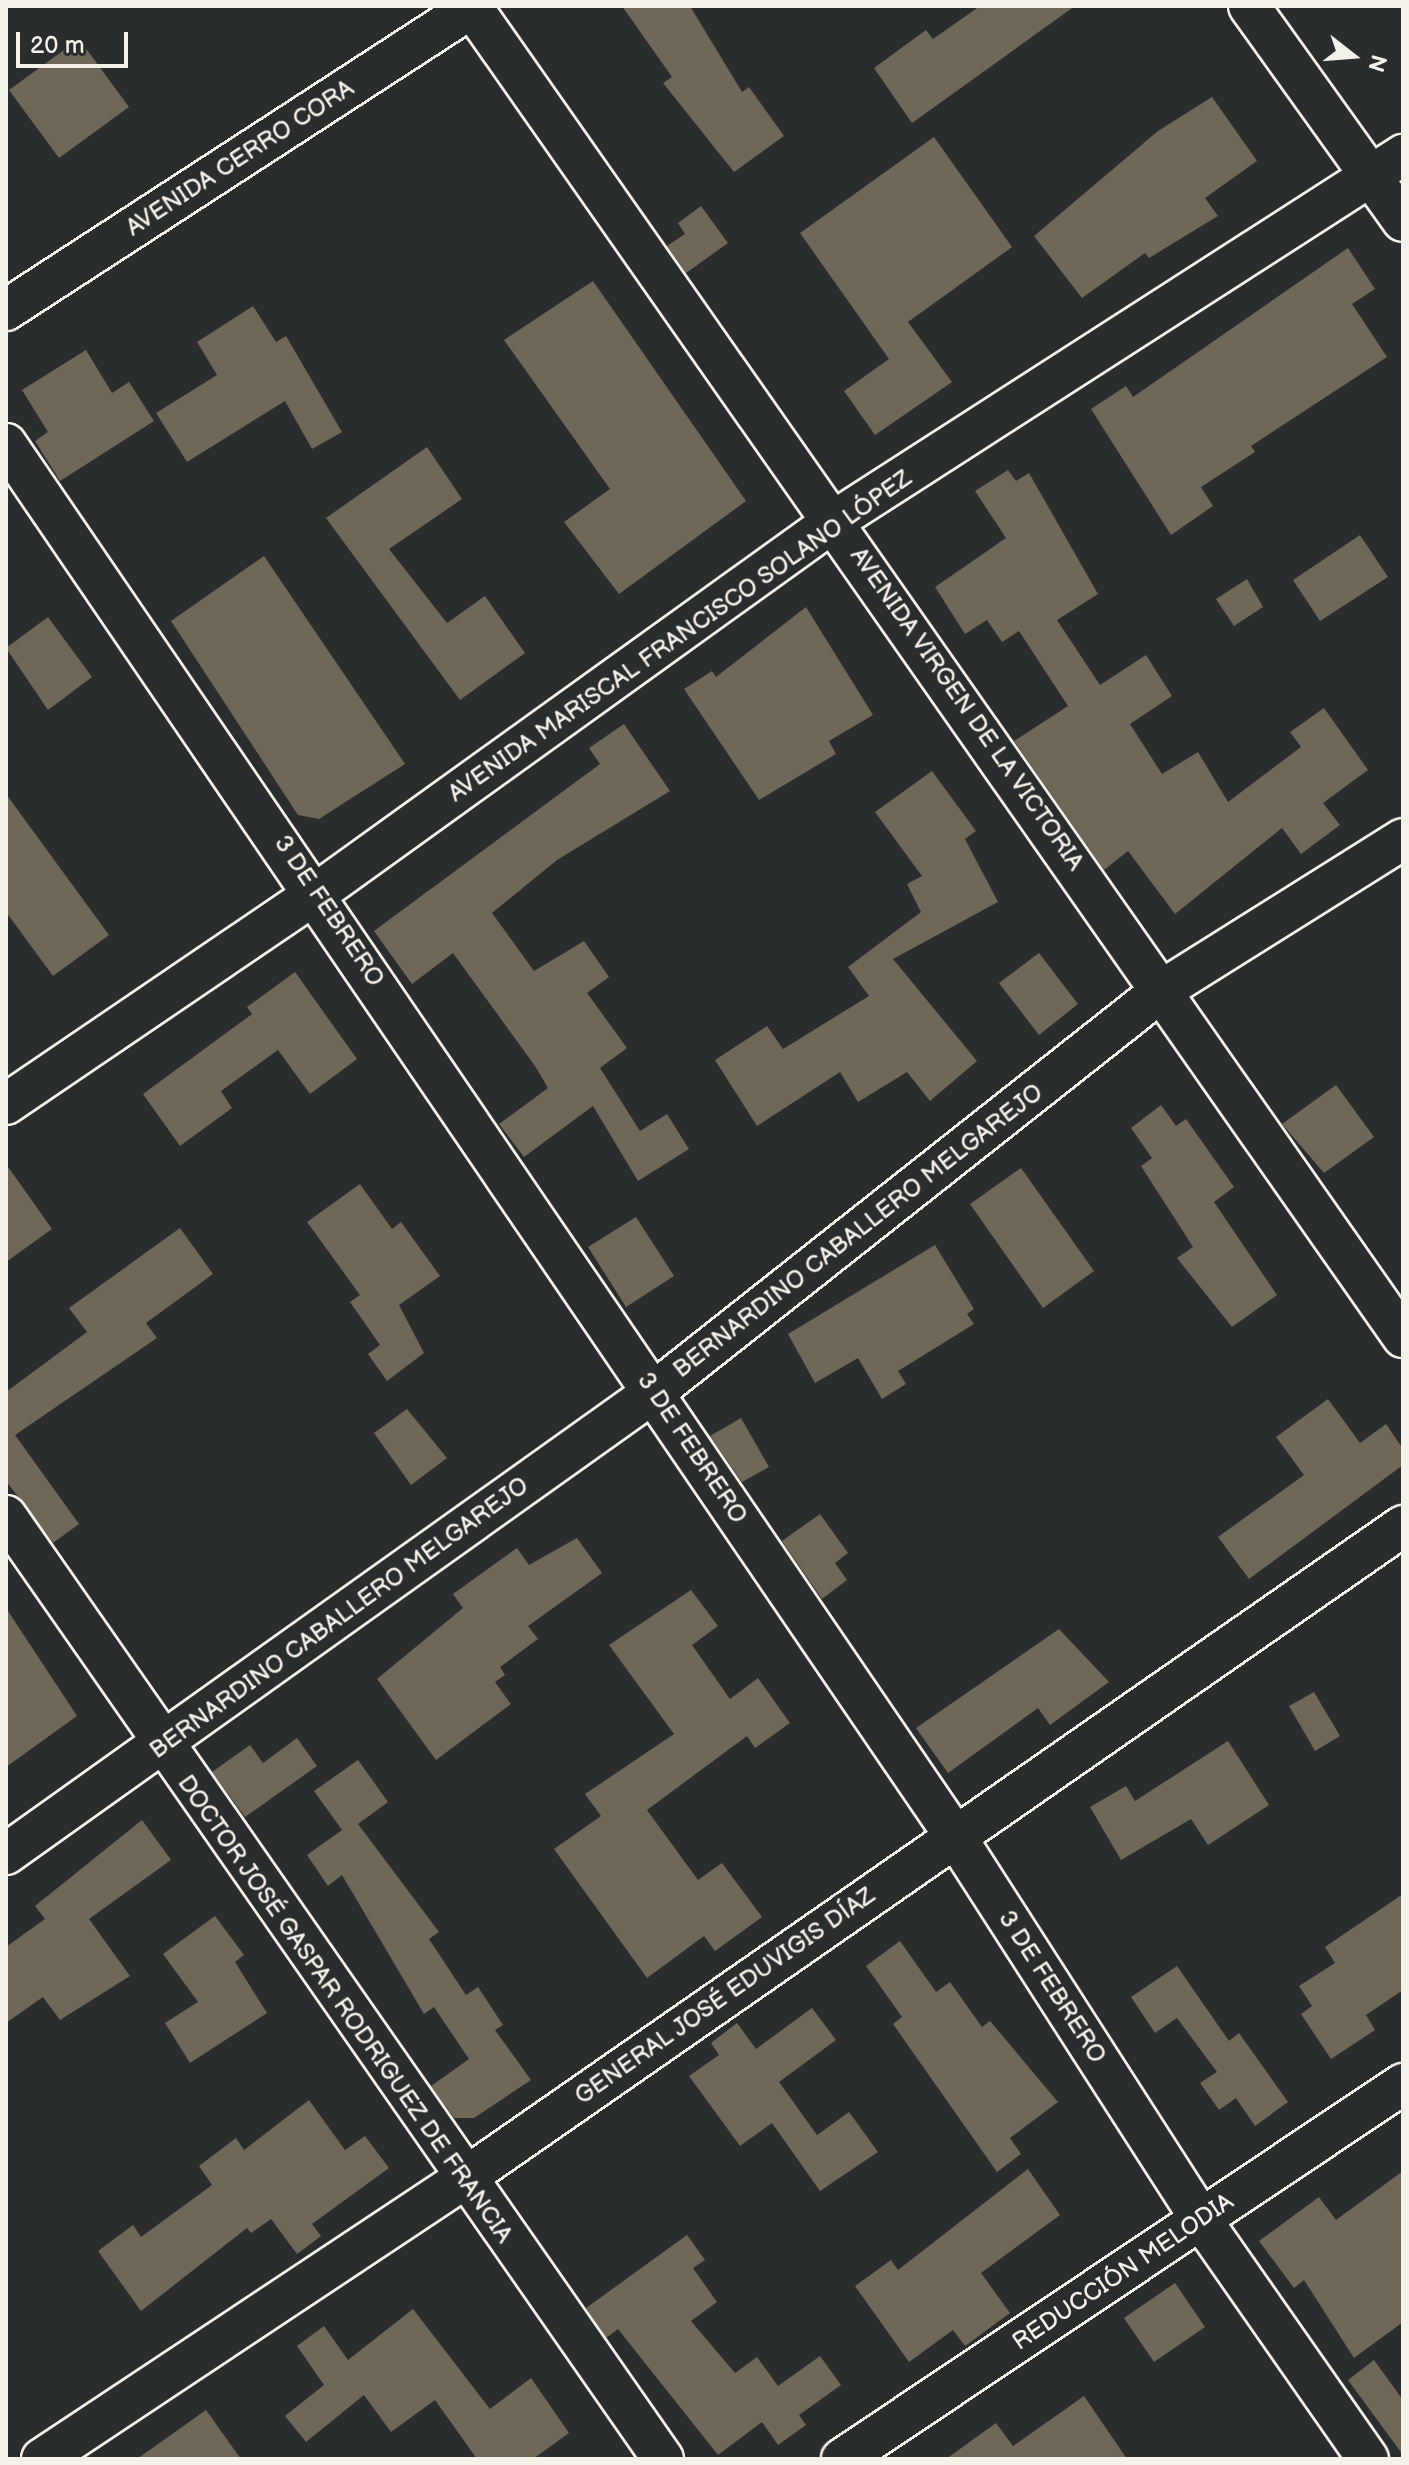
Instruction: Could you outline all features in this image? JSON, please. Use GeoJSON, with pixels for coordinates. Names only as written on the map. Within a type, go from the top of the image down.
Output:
{"type":"FeatureCollection","features":[{"type":"Feature","properties":{"kind":"street","name":"AVENIDA CERRO CORA"},"geometry":{"type":"LineString","coordinates":[[6,310],[472,6]]}},
{"type":"Feature","properties":{"kind":"street","name":"AVENIDA VIRGEN DE LA VICTORIA"},"geometry":{"type":"LineString","coordinates":[[472,6],[1164,989],[1403,1337]]}},
{"type":"Feature","properties":{"kind":"street"},"geometry":{"type":"LineString","coordinates":[[1249,6],[1388,166],[1403,221]]}},
{"type":"Feature","properties":{"kind":"street","name":"AVENIDA MARISCAL FRANCISCO SOLANO LÓPEZ"},"geometry":{"type":"LineString","coordinates":[[6,1104],[317,893],[834,521],[1388,166]]}},
{"type":"Feature","properties":{"kind":"street","name":"3 DE FEBRERO"},"geometry":{"type":"LineString","coordinates":[[6,444],[317,893],[955,1836],[1202,2221],[1368,2459]]}},
{"type":"Feature","properties":{"kind":"street","name":"BERNARDINO CABALLERO MELGAREJO"},"geometry":{"type":"LineString","coordinates":[[6,1854],[654,1392],[1164,989],[1403,839]]}},
{"type":"Feature","properties":{"kind":"street","name":"DOCTOR JOSÉ GASPAR RODRIGUEZ DE FRANCIA"},"geometry":{"type":"LineString","coordinates":[[6,1516],[161,1746],[462,2180],[663,2459]]}},
{"type":"Feature","properties":{"kind":"street","name":"GENERAL JOSÉ EDUVIGIS DÍAZ"},"geometry":{"type":"LineString","coordinates":[[42,2459],[462,2180],[1403,1526]]}},
{"type":"Feature","properties":{"kind":"street","name":"REDUCCIÓN MELODIA"},"geometry":{"type":"LineString","coordinates":[[842,2459],[1403,2084]]}},
{"type":"Feature","properties":{"kind":"building"},"geometry":{"type":"Polygon","coordinates":[[[622,6],[690,6],[742,92],[749,87],[784,136],[734,172],[663,83],[672,77],[622,6]]]}},
{"type":"Feature","properties":{"kind":"building"},"geometry":{"type":"Polygon","coordinates":[[[980,6],[1075,6],[912,123],[874,68],[926,30],[933,39],[980,6]]]}},
{"type":"Feature","properties":{"kind":"building"},"geometry":{"type":"Polygon","coordinates":[[[79,39],[129,107],[59,158],[9,90],[79,39]]]}},
{"type":"Feature","properties":{"kind":"building"},"geometry":{"type":"Polygon","coordinates":[[[1212,97],[1257,161],[1205,198],[1218,216],[1149,258],[1145,253],[1082,298],[1034,236],[1158,131],[1212,97]]]}},
{"type":"Feature","properties":{"kind":"building"},"geometry":{"type":"Polygon","coordinates":[[[934,137],[1012,247],[908,322],[952,382],[875,435],[844,391],[889,359],[800,233],[934,137]]]}},
{"type":"Feature","properties":{"kind":"building"},"geometry":{"type":"Polygon","coordinates":[[[701,206],[728,243],[686,273],[667,246],[685,234],[678,223],[701,206]]]}},
{"type":"Feature","properties":{"kind":"building"},"geometry":{"type":"Polygon","coordinates":[[[1348,248],[1375,289],[1352,304],[1387,357],[1251,446],[1255,452],[1201,487],[1213,506],[1171,535],[1091,409],[1126,386],[1133,397],[1348,248]]]}},
{"type":"Feature","properties":{"kind":"building"},"geometry":{"type":"Polygon","coordinates":[[[593,281],[746,501],[619,594],[564,522],[610,489],[504,340],[593,281]]]}},
{"type":"Feature","properties":{"kind":"building"},"geometry":{"type":"Polygon","coordinates":[[[253,306],[276,342],[286,336],[342,432],[312,449],[285,401],[187,462],[156,413],[217,375],[197,342],[253,306]]]}},
{"type":"Feature","properties":{"kind":"building"},"geometry":{"type":"Polygon","coordinates":[[[86,350],[112,393],[129,382],[154,421],[60,481],[35,441],[48,432],[22,390],[86,350]]]}},
{"type":"Feature","properties":{"kind":"building"},"geometry":{"type":"Polygon","coordinates":[[[427,447],[462,499],[389,549],[447,623],[485,596],[525,653],[460,700],[326,518],[427,447]]]}},
{"type":"Feature","properties":{"kind":"building"},"geometry":{"type":"Polygon","coordinates":[[[1008,470],[1016,481],[1029,473],[1098,594],[1057,620],[1100,685],[1146,655],[1172,696],[1130,724],[1162,774],[1198,752],[1228,802],[1301,747],[1290,732],[1324,708],[1368,770],[1323,803],[1340,825],[1301,854],[1282,828],[1175,914],[1128,851],[1104,870],[1014,741],[1068,706],[1019,631],[1002,642],[987,620],[965,634],[935,587],[1006,538],[975,491],[1008,470]]]}},
{"type":"Feature","properties":{"kind":"building"},"geometry":{"type":"Polygon","coordinates":[[[1360,535],[1388,577],[1320,621],[1293,580],[1360,535]]]}},
{"type":"Feature","properties":{"kind":"building"},"geometry":{"type":"Polygon","coordinates":[[[264,556],[405,764],[319,819],[298,815],[171,621],[264,556]]]}},
{"type":"Feature","properties":{"kind":"building"},"geometry":{"type":"Polygon","coordinates":[[[1247,579],[1263,607],[1234,626],[1216,599],[1247,579]]]}},
{"type":"Feature","properties":{"kind":"building"},"geometry":{"type":"Polygon","coordinates":[[[806,607],[873,715],[829,741],[836,754],[759,800],[684,689],[712,671],[716,677],[806,607]]]}},
{"type":"Feature","properties":{"kind":"building"},"geometry":{"type":"Polygon","coordinates":[[[48,617],[92,677],[48,710],[6,648],[48,617]]]}},
{"type":"Feature","properties":{"kind":"building"},"geometry":{"type":"Polygon","coordinates":[[[624,724],[670,791],[557,860],[492,913],[534,971],[584,941],[609,977],[587,993],[627,1048],[600,1068],[640,1131],[667,1114],[689,1149],[638,1181],[593,1106],[524,1157],[499,1124],[548,1088],[535,1066],[453,953],[412,984],[374,931],[600,764],[589,748],[624,724]]]}},
{"type":"Feature","properties":{"kind":"building"},"geometry":{"type":"Polygon","coordinates":[[[932,771],[976,831],[965,839],[998,902],[893,959],[977,1061],[930,1101],[907,1072],[858,1102],[840,1072],[757,1126],[715,1060],[767,1026],[783,1049],[869,996],[848,967],[921,912],[907,884],[922,876],[875,812],[932,771]]]}},
{"type":"Feature","properties":{"kind":"building"},"geometry":{"type":"Polygon","coordinates":[[[6,794],[109,935],[53,976],[6,912],[6,794]]]}},
{"type":"Feature","properties":{"kind":"building"},"geometry":{"type":"Polygon","coordinates":[[[1039,953],[1078,1004],[1039,1035],[999,983],[1039,953]]]}},
{"type":"Feature","properties":{"kind":"building"},"geometry":{"type":"Polygon","coordinates":[[[295,972],[357,1059],[310,1094],[278,1050],[221,1091],[232,1108],[180,1146],[143,1094],[252,1014],[247,1007],[295,972]]]}},
{"type":"Feature","properties":{"kind":"building"},"geometry":{"type":"Polygon","coordinates":[[[1336,1085],[1374,1137],[1324,1173],[1282,1124],[1336,1085]]]}},
{"type":"Feature","properties":{"kind":"building"},"geometry":{"type":"Polygon","coordinates":[[[1161,1105],[1176,1126],[1186,1119],[1234,1187],[1214,1202],[1277,1295],[1232,1327],[1177,1258],[1193,1247],[1141,1166],[1152,1158],[1131,1128],[1161,1105]]]}},
{"type":"Feature","properties":{"kind":"building"},"geometry":{"type":"Polygon","coordinates":[[[6,1164],[52,1229],[6,1262],[6,1164]]]}},
{"type":"Feature","properties":{"kind":"building"},"geometry":{"type":"Polygon","coordinates":[[[1021,1168],[1094,1271],[1043,1308],[970,1204],[1021,1168]]]}},
{"type":"Feature","properties":{"kind":"building"},"geometry":{"type":"Polygon","coordinates":[[[360,1184],[392,1229],[401,1222],[440,1276],[399,1305],[424,1353],[387,1381],[368,1354],[380,1345],[350,1302],[360,1295],[307,1222],[360,1184]]]}},
{"type":"Feature","properties":{"kind":"building"},"geometry":{"type":"Polygon","coordinates":[[[636,1217],[674,1276],[626,1307],[588,1247],[636,1217]]]}},
{"type":"Feature","properties":{"kind":"building"},"geometry":{"type":"Polygon","coordinates":[[[180,1228],[213,1274],[146,1323],[157,1338],[15,1435],[79,1524],[53,1543],[6,1481],[6,1392],[87,1332],[69,1308],[180,1228]]]}},
{"type":"Feature","properties":{"kind":"building"},"geometry":{"type":"Polygon","coordinates":[[[935,1245],[974,1309],[967,1314],[974,1324],[898,1371],[906,1384],[882,1399],[858,1358],[815,1383],[788,1334],[935,1245]]]}},
{"type":"Feature","properties":{"kind":"building"},"geometry":{"type":"Polygon","coordinates":[[[1328,1399],[1360,1443],[1386,1424],[1403,1449],[1403,1465],[1249,1579],[1218,1537],[1304,1475],[1276,1437],[1328,1399]]]}},
{"type":"Feature","properties":{"kind":"building"},"geometry":{"type":"Polygon","coordinates":[[[407,1409],[447,1458],[411,1485],[374,1433],[407,1409]]]}},
{"type":"Feature","properties":{"kind":"building"},"geometry":{"type":"Polygon","coordinates":[[[741,1418],[769,1467],[742,1482],[710,1436],[741,1418]]]}},
{"type":"Feature","properties":{"kind":"building"},"geometry":{"type":"Polygon","coordinates":[[[820,1514],[848,1553],[835,1563],[847,1580],[822,1599],[782,1541],[820,1514]]]}},
{"type":"Feature","properties":{"kind":"building"},"geometry":{"type":"Polygon","coordinates":[[[577,1538],[602,1573],[528,1626],[538,1639],[500,1667],[505,1675],[495,1682],[511,1704],[436,1760],[377,1679],[463,1608],[453,1594],[517,1548],[529,1565],[577,1538]]]}},
{"type":"Feature","properties":{"kind":"building"},"geometry":{"type":"Polygon","coordinates":[[[691,1590],[718,1626],[692,1645],[730,1699],[758,1678],[790,1723],[755,1748],[747,1736],[647,1810],[698,1880],[722,1863],[762,1917],[715,1951],[704,1936],[647,1978],[554,1849],[601,1816],[585,1794],[674,1734],[609,1645],[691,1590]]]}},
{"type":"Feature","properties":{"kind":"building"},"geometry":{"type":"Polygon","coordinates":[[[6,1608],[77,1716],[6,1767],[6,1608]]]}},
{"type":"Feature","properties":{"kind":"building"},"geometry":{"type":"Polygon","coordinates":[[[1059,1629],[1109,1682],[1050,1725],[1038,1708],[948,1773],[916,1728],[1059,1629]]]}},
{"type":"Feature","properties":{"kind":"building"},"geometry":{"type":"Polygon","coordinates":[[[1314,1692],[1340,1736],[1315,1751],[1289,1706],[1314,1692]]]}},
{"type":"Feature","properties":{"kind":"building"},"geometry":{"type":"Polygon","coordinates":[[[297,1738],[317,1766],[245,1817],[212,1772],[250,1745],[263,1763],[297,1738]]]}},
{"type":"Feature","properties":{"kind":"building"},"geometry":{"type":"Polygon","coordinates":[[[1228,1741],[1269,1805],[1208,1845],[1191,1819],[1121,1860],[1090,1807],[1126,1786],[1135,1801],[1228,1741]]]}},
{"type":"Feature","properties":{"kind":"building"},"geometry":{"type":"Polygon","coordinates":[[[358,1760],[388,1802],[358,1824],[439,1932],[429,1939],[466,1995],[478,1987],[503,2025],[495,2030],[531,2080],[474,2118],[454,2118],[431,2086],[469,2059],[434,2007],[424,2014],[342,1875],[328,1886],[307,1855],[342,1830],[314,1791],[358,1760]]]}},
{"type":"Feature","properties":{"kind":"building"},"geometry":{"type":"Polygon","coordinates":[[[142,1820],[171,1860],[89,1919],[130,1976],[60,2020],[43,1997],[6,2023],[6,1947],[45,1919],[35,1906],[142,1820]]]}},
{"type":"Feature","properties":{"kind":"building"},"geometry":{"type":"Polygon","coordinates":[[[1403,1894],[1403,1990],[1366,2015],[1375,2030],[1331,2059],[1301,2014],[1312,2006],[1299,1986],[1335,1963],[1325,1947],[1403,1894]]]}},
{"type":"Feature","properties":{"kind":"building"},"geometry":{"type":"Polygon","coordinates":[[[215,1916],[244,1955],[235,1962],[267,2013],[190,2063],[165,2023],[198,2002],[163,1954],[215,1916]]]}},
{"type":"Feature","properties":{"kind":"building"},"geometry":{"type":"Polygon","coordinates":[[[900,1941],[936,1992],[950,1982],[982,2027],[990,2021],[1058,2102],[1010,2138],[1021,2154],[997,2172],[893,2024],[902,2017],[866,1966],[900,1941]]]}},
{"type":"Feature","properties":{"kind":"building"},"geometry":{"type":"Polygon","coordinates":[[[1177,1966],[1229,2041],[1239,2033],[1288,2102],[1255,2126],[1236,2098],[1219,2110],[1200,2083],[1217,2072],[1177,2018],[1155,2033],[1131,1997],[1177,1966]]]}},
{"type":"Feature","properties":{"kind":"building"},"geometry":{"type":"Polygon","coordinates":[[[812,2008],[836,2040],[779,2082],[817,2135],[849,2112],[878,2152],[820,2191],[772,2123],[740,2146],[689,2076],[719,2055],[711,2043],[737,2023],[756,2049],[812,2008]]]}},
{"type":"Feature","properties":{"kind":"building"},"geometry":{"type":"Polygon","coordinates":[[[309,2100],[345,2150],[365,2136],[389,2168],[312,2224],[321,2236],[297,2254],[271,2219],[251,2233],[247,2228],[141,2311],[98,2251],[133,2225],[141,2237],[212,2185],[199,2166],[236,2138],[244,2150],[309,2100]]]}},
{"type":"Feature","properties":{"kind":"building"},"geometry":{"type":"Polygon","coordinates":[[[1028,2169],[1060,2215],[981,2273],[1010,2313],[965,2346],[953,2330],[909,2362],[855,2286],[891,2260],[898,2270],[1028,2169]]]}},
{"type":"Feature","properties":{"kind":"building"},"geometry":{"type":"Polygon","coordinates":[[[1403,2171],[1403,2322],[1354,2358],[1304,2280],[1294,2288],[1259,2241],[1319,2197],[1336,2220],[1403,2171]]]}},
{"type":"Feature","properties":{"kind":"building"},"geometry":{"type":"Polygon","coordinates":[[[687,2235],[705,2260],[693,2268],[717,2302],[691,2321],[735,2373],[757,2357],[778,2386],[820,2356],[841,2385],[799,2415],[806,2425],[778,2445],[762,2422],[718,2455],[618,2329],[606,2338],[586,2308],[687,2235]]]}},
{"type":"Feature","properties":{"kind":"building"},"geometry":{"type":"Polygon","coordinates":[[[1175,2283],[1205,2327],[1154,2362],[1124,2318],[1175,2283]]]}},
{"type":"Feature","properties":{"kind":"building"},"geometry":{"type":"Polygon","coordinates":[[[413,2309],[490,2409],[531,2378],[569,2433],[533,2459],[477,2459],[435,2400],[391,2432],[364,2395],[306,2442],[285,2416],[324,2385],[297,2346],[324,2326],[348,2360],[413,2309]]]}},
{"type":"Feature","properties":{"kind":"building"},"geometry":{"type":"Polygon","coordinates":[[[1374,2360],[1403,2400],[1403,2455],[1348,2380],[1374,2360]]]}},
{"type":"Feature","properties":{"kind":"building"},"geometry":{"type":"Polygon","coordinates":[[[1084,2396],[1127,2459],[946,2459],[996,2423],[1013,2446],[1084,2396]]]}},
{"type":"Feature","properties":{"kind":"building"},"geometry":{"type":"Polygon","coordinates":[[[206,2410],[241,2459],[137,2459],[206,2410]]]}}]}
